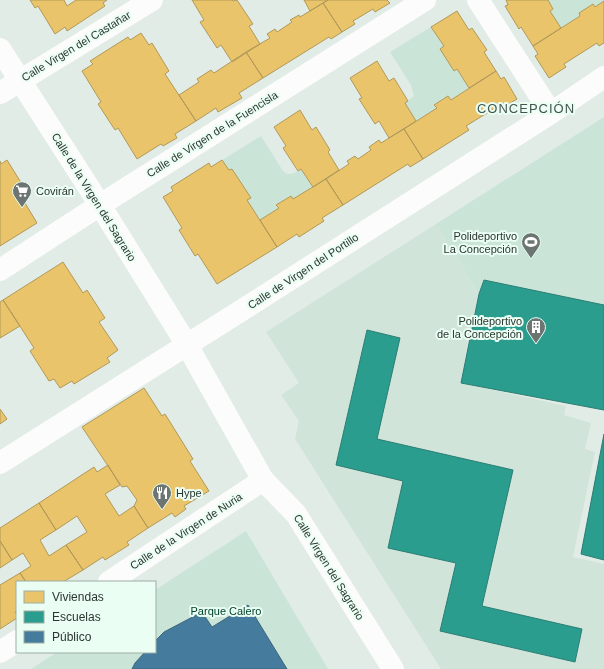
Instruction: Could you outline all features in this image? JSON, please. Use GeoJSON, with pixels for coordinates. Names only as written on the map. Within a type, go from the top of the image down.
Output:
{"type":"FeatureCollection","features":[{"type":"Feature","properties":{"kind":"street","name":"Calle Virgen del Castañar"},"geometry":{"type":"LineString","coordinates":[[0,93],[152,0]]}},
{"type":"Feature","properties":{"kind":"street","name":"Calle de Virgen de la Fuencisla"},"geometry":{"type":"LineString","coordinates":[[0,270],[100,205],[425,0]]}},
{"type":"Feature","properties":{"kind":"street"},"geometry":{"type":"LineString","coordinates":[[478,0],[551,112]]}},
{"type":"Feature","properties":{"kind":"street","name":"Calle de la Virgen del Sagrario"},"geometry":{"type":"LineString","coordinates":[[0,49],[100,205],[187,345]]}},
{"type":"Feature","properties":{"kind":"street","name":"Calle de Virgen del Portillo"},"geometry":{"type":"LineString","coordinates":[[0,463],[187,345],[604,77]]}},
{"type":"Feature","properties":{"kind":"street","name":"Calle Virgen del Sagrario"},"geometry":{"type":"LineString","coordinates":[[187,345],[263,480],[296,514],[393,669]]}},
{"type":"Feature","properties":{"kind":"street","name":"Calle de la Virgen de Nuria"},"geometry":{"type":"LineString","coordinates":[[111,581],[263,480]]}},
{"type":"Feature","properties":{"kind":"street"},"geometry":{"type":"LineString","coordinates":[[0,652],[16,642]]}},
{"type":"Feature","properties":{"kind":"shaded area"},"geometry":{"type":"Polygon","coordinates":[[[436,224],[479,294],[461,383],[566,406],[564,415],[591,423],[585,449],[595,452],[573,557],[604,564],[604,669],[441,669],[295,439],[299,421],[281,395],[299,383],[266,332],[436,224]]]}},
{"type":"Feature","properties":{"kind":"green space"},"geometry":{"type":"Polygon","coordinates":[[[548,0],[604,1],[595,7],[593,4],[579,13],[580,16],[561,28],[550,11],[553,9],[548,0]]]}},
{"type":"Feature","properties":{"kind":"green space"},"geometry":{"type":"Polygon","coordinates":[[[431,27],[444,46],[440,49],[454,70],[457,69],[469,88],[451,100],[448,96],[434,105],[437,108],[416,121],[405,103],[414,96],[411,85],[390,52],[431,27]]]}},
{"type":"Feature","properties":{"kind":"green space","name":"Polideportivo La Concepción"},"geometry":{"type":"Polygon","coordinates":[[[604,117],[604,410],[461,383],[479,294],[436,224],[604,117]]]}},
{"type":"Feature","properties":{"kind":"green space"},"geometry":{"type":"Polygon","coordinates":[[[261,136],[285,173],[294,173],[301,169],[313,187],[293,199],[291,196],[277,204],[279,208],[260,220],[247,200],[250,197],[232,169],[229,170],[222,160],[261,136]]]}},
{"type":"Feature","properties":{"kind":"green space","name":"Parque Calero"},"geometry":{"type":"Polygon","coordinates":[[[246,531],[328,669],[31,669],[55,653],[156,653],[156,589],[246,531]]]}},
{"type":"Feature","properties":{"kind":"building: Viviendas"},"geometry":{"type":"Polygon","coordinates":[[[30,0],[64,0],[67,6],[76,0],[107,0],[103,3],[105,6],[67,31],[65,27],[55,34],[38,6],[35,8],[30,0]]]}},
{"type":"Feature","properties":{"kind":"building: Viviendas"},"geometry":{"type":"Polygon","coordinates":[[[192,0],[237,0],[253,24],[249,26],[260,44],[232,62],[221,45],[217,48],[200,22],[204,20],[192,0]]]}},
{"type":"Feature","properties":{"kind":"building: Viviendas"},"geometry":{"type":"Polygon","coordinates":[[[304,0],[328,0],[310,11],[304,0]]]}},
{"type":"Feature","properties":{"kind":"building: Viviendas"},"geometry":{"type":"Polygon","coordinates":[[[328,0],[387,0],[390,3],[375,12],[373,9],[353,21],[355,24],[342,32],[323,3],[328,0]]]}},
{"type":"Feature","properties":{"kind":"building: Viviendas"},"geometry":{"type":"Polygon","coordinates":[[[506,0],[548,0],[553,9],[550,11],[561,28],[533,46],[521,27],[519,29],[505,6],[508,5],[506,0]]]}},
{"type":"Feature","properties":{"kind":"building: Viviendas"},"geometry":{"type":"Polygon","coordinates":[[[604,1],[604,43],[599,46],[597,43],[564,64],[566,67],[549,78],[535,56],[538,54],[533,46],[580,16],[579,13],[593,4],[595,7],[604,1]]]}},
{"type":"Feature","properties":{"kind":"building: Viviendas"},"geometry":{"type":"Polygon","coordinates":[[[323,3],[342,32],[331,39],[329,37],[263,78],[246,52],[270,38],[267,34],[275,29],[277,32],[292,22],[290,20],[299,15],[300,17],[323,3]]]}},
{"type":"Feature","properties":{"kind":"building: Viviendas"},"geometry":{"type":"Polygon","coordinates":[[[457,11],[469,30],[472,28],[487,50],[484,52],[496,71],[469,88],[457,69],[454,71],[440,49],[444,46],[431,27],[457,11]]]}},
{"type":"Feature","properties":{"kind":"building: Viviendas"},"geometry":{"type":"Polygon","coordinates":[[[141,33],[149,45],[152,43],[169,71],[165,74],[196,121],[175,134],[177,138],[163,146],[161,144],[137,159],[118,128],[115,130],[98,104],[101,102],[82,71],[93,64],[90,61],[128,37],[130,40],[141,33]]]}},
{"type":"Feature","properties":{"kind":"building: Viviendas"},"geometry":{"type":"Polygon","coordinates":[[[246,52],[263,78],[239,93],[242,98],[218,112],[216,108],[196,121],[179,95],[199,82],[197,79],[211,70],[214,73],[246,52]]]}},
{"type":"Feature","properties":{"kind":"building: Viviendas"},"geometry":{"type":"Polygon","coordinates":[[[377,61],[389,81],[394,78],[408,101],[405,103],[416,121],[389,138],[379,121],[375,124],[359,99],[362,98],[350,78],[377,61]]]}},
{"type":"Feature","properties":{"kind":"building: Viviendas"},"geometry":{"type":"Polygon","coordinates":[[[496,71],[501,79],[504,77],[517,99],[502,108],[500,105],[466,126],[469,130],[423,159],[404,129],[437,108],[434,105],[448,96],[451,100],[496,71]]]}},
{"type":"Feature","properties":{"kind":"building: Viviendas"},"geometry":{"type":"Polygon","coordinates":[[[300,110],[312,130],[316,127],[330,150],[328,152],[339,170],[313,187],[301,169],[298,171],[283,148],[286,146],[274,127],[300,110]]]}},
{"type":"Feature","properties":{"kind":"building: Viviendas"},"geometry":{"type":"Polygon","coordinates":[[[404,129],[423,159],[410,167],[408,164],[343,205],[326,179],[349,164],[347,161],[355,156],[358,159],[371,150],[369,147],[379,140],[381,143],[404,129]]]}},
{"type":"Feature","properties":{"kind":"building: Viviendas"},"geometry":{"type":"Polygon","coordinates":[[[7,160],[25,189],[19,193],[37,223],[0,246],[0,161],[1,164],[7,160]]]}},
{"type":"Feature","properties":{"kind":"building: Viviendas"},"geometry":{"type":"Polygon","coordinates":[[[222,160],[229,170],[232,169],[251,198],[247,200],[277,247],[217,284],[198,254],[195,256],[179,230],[182,228],[163,197],[173,191],[171,187],[209,163],[211,167],[222,160]]]}},
{"type":"Feature","properties":{"kind":"building: Viviendas"},"geometry":{"type":"Polygon","coordinates":[[[326,179],[343,205],[322,218],[324,221],[299,237],[297,234],[277,247],[260,220],[279,208],[276,205],[291,196],[293,199],[326,179]]]}},
{"type":"Feature","properties":{"kind":"building: Viviendas"},"geometry":{"type":"Polygon","coordinates":[[[63,262],[83,293],[87,290],[105,318],[99,322],[118,350],[107,358],[110,362],[74,384],[72,381],[60,388],[54,379],[49,381],[30,351],[34,348],[3,300],[63,262]]]}},
{"type":"Feature","properties":{"kind":"building: Viviendas"},"geometry":{"type":"Polygon","coordinates":[[[3,300],[20,326],[0,338],[0,302],[3,300]]]}},
{"type":"Feature","properties":{"kind":"building: Viviendas"},"geometry":{"type":"Polygon","coordinates":[[[144,388],[162,416],[165,414],[193,459],[190,461],[209,491],[184,506],[186,509],[175,517],[172,513],[148,528],[134,506],[137,500],[127,486],[122,487],[82,427],[144,388]]]}},
{"type":"Feature","properties":{"kind":"building: Viviendas"},"geometry":{"type":"Polygon","coordinates":[[[0,409],[7,419],[0,424],[0,409]]]}},
{"type":"Feature","properties":{"kind":"building: Viviendas"},"geometry":{"type":"Polygon","coordinates":[[[108,465],[120,485],[105,494],[119,516],[134,506],[148,528],[127,542],[129,545],[105,560],[103,557],[83,570],[66,545],[87,532],[77,516],[56,530],[39,503],[94,467],[97,472],[108,465]]]}},
{"type":"Feature","properties":{"kind":"building: Viviendas"},"geometry":{"type":"Polygon","coordinates":[[[39,503],[56,530],[40,540],[49,556],[66,545],[83,570],[65,581],[25,581],[20,573],[31,566],[23,553],[12,560],[0,541],[0,528],[39,503]]]}},
{"type":"Feature","properties":{"kind":"building: Viviendas"},"geometry":{"type":"Polygon","coordinates":[[[0,541],[12,560],[0,568],[0,541]]]}},
{"type":"Feature","properties":{"kind":"building: Viviendas"},"geometry":{"type":"Polygon","coordinates":[[[20,573],[25,581],[16,581],[16,619],[0,629],[0,585],[20,573]]]}},
{"type":"Feature","properties":{"kind":"building: Escuelas","name":"Polideportivo de la Concepción"},"geometry":{"type":"Polygon","coordinates":[[[484,280],[604,305],[604,410],[461,383],[479,294],[484,280]]]}},
{"type":"Feature","properties":{"kind":"building: Escuelas"},"geometry":{"type":"Polygon","coordinates":[[[367,330],[400,338],[377,439],[513,470],[482,606],[582,629],[575,662],[440,631],[456,563],[388,548],[403,481],[336,465],[367,330]]]}},
{"type":"Feature","properties":{"kind":"building: Escuelas"},"geometry":{"type":"Polygon","coordinates":[[[604,434],[604,560],[581,554],[604,434]]]}},
{"type":"Feature","properties":{"kind":"building: Público"},"geometry":{"type":"Polygon","coordinates":[[[248,605],[287,669],[132,669],[135,663],[144,653],[156,653],[156,640],[164,632],[202,612],[212,627],[248,605]]]}},
{"type":"Feature","properties":{"kind":"place","name":"Covirán"},"geometry":{"type":"Point","coordinates":[22,208]}},
{"type":"Feature","properties":{"kind":"place","name":"Polideportivo La Concepción"},"geometry":{"type":"Point","coordinates":[531,259]}},
{"type":"Feature","properties":{"kind":"place","name":"Polideportivo de la Concepción"},"geometry":{"type":"Point","coordinates":[536,344]}},
{"type":"Feature","properties":{"kind":"place","name":"Hype"},"geometry":{"type":"Point","coordinates":[162,510]}},
{"type":"Feature","properties":{"kind":"district","name":"CONCEPCIÓN"},"geometry":{"type":"Point","coordinates":[526,108]}}]}
